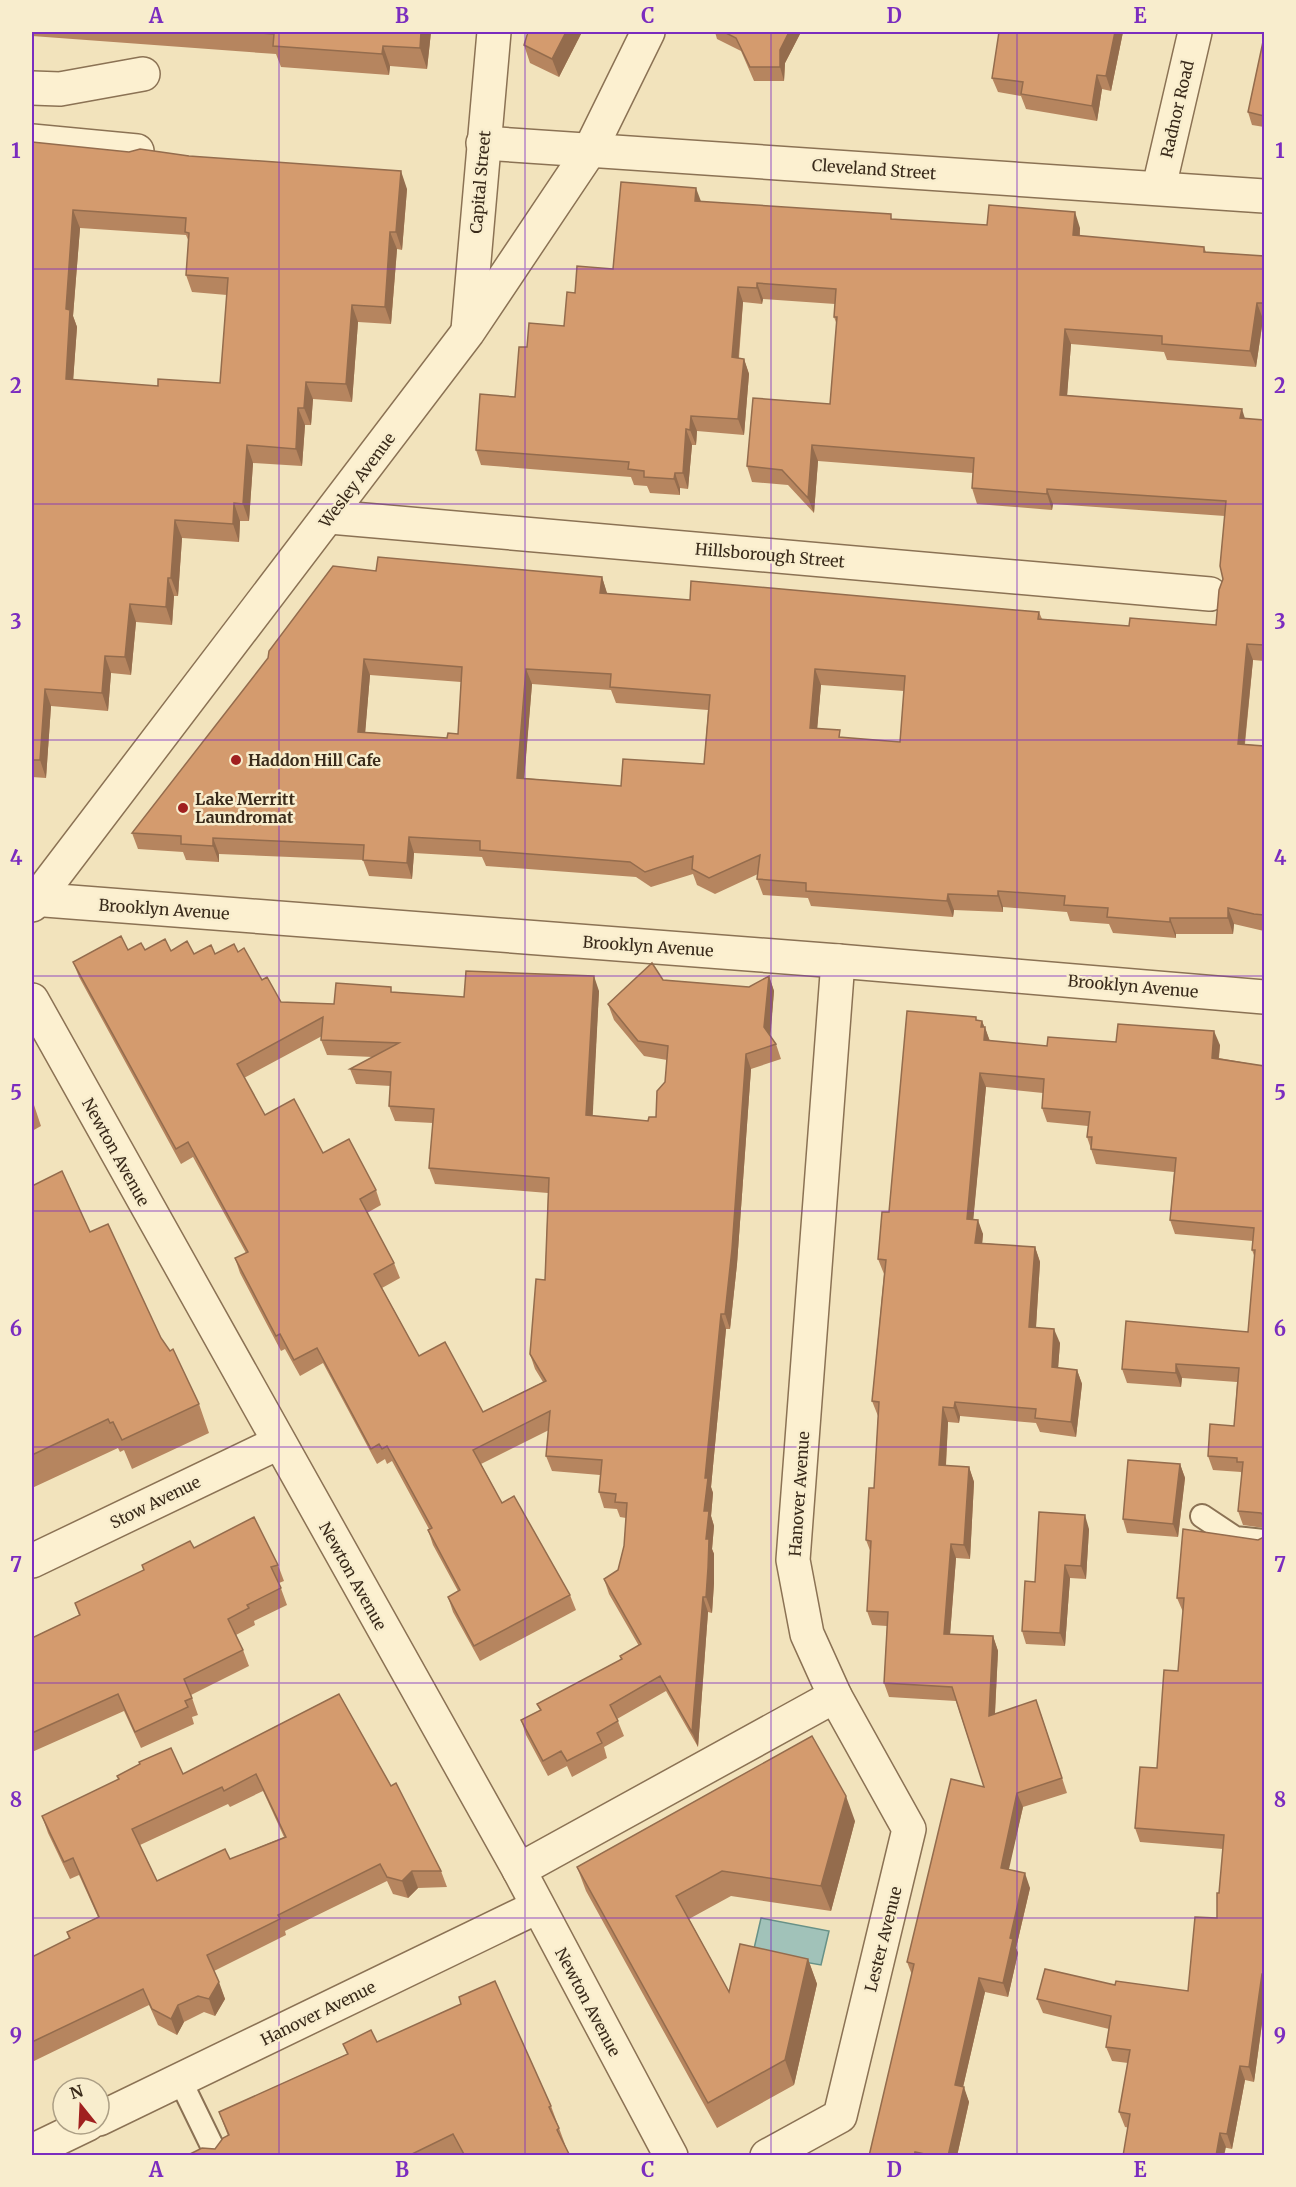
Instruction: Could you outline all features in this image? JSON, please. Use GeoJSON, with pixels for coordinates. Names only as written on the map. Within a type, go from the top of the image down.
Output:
{"type":"FeatureCollection","features":[{"type":"Feature","properties":{"kind":"street","name":"Capital Street"},"geometry":{"type":"LineString","coordinates":[[468,332],[494,32]]}},
{"type":"Feature","properties":{"kind":"street","name":"Wesley Avenue"},"geometry":{"type":"LineString","coordinates":[[33,901],[330,517],[468,332],[590,150],[648,32]]}},
{"type":"Feature","properties":{"kind":"street","name":"Radnor Road"},"geometry":{"type":"LineString","coordinates":[[1159,187],[1195,32]]}},
{"type":"Feature","properties":{"kind":"street"},"geometry":{"type":"LineString","coordinates":[[32,88],[60,89],[143,74]]}},
{"type":"Feature","properties":{"kind":"street"},"geometry":{"type":"LineString","coordinates":[[32,141],[137,151]]}},
{"type":"Feature","properties":{"kind":"street","name":"Cleveland Street"},"geometry":{"type":"LineString","coordinates":[[483,143],[1159,187],[1264,196]]}},
{"type":"Feature","properties":{"kind":"street","name":"Hillsborough Street"},"geometry":{"type":"LineString","coordinates":[[330,517],[1210,594]]}},
{"type":"Feature","properties":{"kind":"street","name":"Brooklyn Avenue"},"geometry":{"type":"LineString","coordinates":[[33,901],[838,960],[1264,997]]}},
{"type":"Feature","properties":{"kind":"street","name":"Hanover Avenue"},"geometry":{"type":"LineString","coordinates":[[835,1696],[807,1634],[794,1560],[838,960]]}},
{"type":"Feature","properties":{"kind":"street","name":"Newton Avenue"},"geometry":{"type":"LineString","coordinates":[[32,1000],[519,1870],[671,2156]]}},
{"type":"Feature","properties":{"kind":"street","name":"Stow Avenue"},"geometry":{"type":"LineString","coordinates":[[32,1561],[278,1443]]}},
{"type":"Feature","properties":{"kind":"street"},"geometry":{"type":"LineString","coordinates":[[519,1870],[835,1696]]}},
{"type":"Feature","properties":{"kind":"street","name":"Lester Avenue"},"geometry":{"type":"LineString","coordinates":[[767,2156],[840,2116],[909,1829],[835,1696]]}},
{"type":"Feature","properties":{"kind":"street","name":"Hanover Avenue"},"geometry":{"type":"LineString","coordinates":[[111,2112],[537,1907]]}},
{"type":"Feature","properties":{"kind":"street"},"geometry":{"type":"LineString","coordinates":[[32,2151],[63,2136]]}},
{"type":"Feature","properties":{"kind":"lane"},"geometry":{"type":"LineString","coordinates":[[1202,1516],[1235,1538],[1264,1541]]}},
{"type":"Feature","properties":{"kind":"lane"},"geometry":{"type":"LineString","coordinates":[[180,2080],[217,2156]]}},
{"type":"Feature","properties":{"kind":"water"},"geometry":{"type":"Polygon","coordinates":[[[761,1918],[829,1931],[821,1965],[753,1953],[761,1918]]]}},
{"type":"Feature","properties":{"kind":"building"},"geometry":{"type":"Polygon","coordinates":[[[246,32],[421,32],[420,48],[383,46],[382,54],[273,46],[274,34],[246,32]]]}},
{"type":"Feature","properties":{"kind":"building"},"geometry":{"type":"Polygon","coordinates":[[[528,32],[566,32],[552,59],[524,45],[528,32]]]}},
{"type":"Feature","properties":{"kind":"building"},"geometry":{"type":"Polygon","coordinates":[[[724,32],[789,32],[780,50],[780,67],[750,67],[736,38],[724,32]]]}},
{"type":"Feature","properties":{"kind":"building"},"geometry":{"type":"Polygon","coordinates":[[[999,32],[1115,32],[1106,76],[1097,75],[1092,106],[1021,94],[1023,82],[992,78],[999,32]]]}},
{"type":"Feature","properties":{"kind":"building"},"geometry":{"type":"Polygon","coordinates":[[[1264,37],[1264,116],[1248,112],[1264,37]]]}},
{"type":"Feature","properties":{"kind":"building"},"geometry":{"type":"Polygon","coordinates":[[[32,142],[129,152],[140,149],[189,156],[401,171],[396,232],[390,232],[385,307],[352,305],[346,384],[306,382],[304,408],[298,408],[296,449],[247,445],[243,504],[234,503],[233,524],[175,520],[171,578],[168,578],[166,607],[130,604],[125,657],[105,656],[102,693],[45,689],[40,760],[32,760],[32,142]],[[73,210],[66,309],[70,310],[66,379],[158,386],[158,379],[220,383],[228,278],[186,275],[189,233],[185,232],[186,218],[73,210]]]}},
{"type":"Feature","properties":{"kind":"building"},"geometry":{"type":"Polygon","coordinates":[[[621,182],[696,188],[695,201],[891,214],[891,219],[987,225],[989,205],[1075,212],[1073,235],[1204,247],[1204,252],[1264,256],[1264,303],[1257,303],[1250,351],[1162,344],[1162,336],[1065,329],[1060,395],[1242,409],[1240,418],[1264,420],[1264,645],[1247,644],[1238,744],[1264,746],[1264,915],[1228,908],[1228,918],[1170,918],[1170,922],[1107,917],[1108,908],[1064,905],[1065,896],[998,891],[998,896],[948,894],[947,901],[806,891],[806,883],[757,879],[760,855],[709,878],[692,869],[693,856],[645,872],[630,862],[480,850],[480,841],[409,837],[407,863],[363,860],[364,845],[213,838],[213,846],[181,844],[181,836],[132,833],[268,658],[269,651],[333,566],[376,571],[378,557],[602,577],[600,593],[690,600],[691,581],[1039,612],[1038,619],[1129,626],[1130,618],[1216,625],[1219,590],[1223,579],[1220,566],[1226,501],[1047,489],[1047,494],[972,488],[974,458],[812,445],[808,498],[782,470],[747,466],[753,398],[830,404],[837,317],[834,317],[836,289],[757,283],[757,288],[738,287],[732,357],[744,359],[738,419],[691,416],[690,430],[686,429],[683,473],[675,473],[674,479],[644,477],[644,471],[628,469],[629,462],[476,450],[480,394],[515,397],[519,347],[527,347],[529,323],[564,326],[567,292],[575,293],[577,266],[613,269],[621,182]],[[364,659],[358,732],[447,738],[448,733],[458,734],[462,667],[364,659]],[[526,669],[517,778],[621,786],[623,759],[704,764],[710,695],[610,687],[611,674],[526,669]],[[815,669],[810,728],[840,730],[839,737],[900,742],[905,676],[815,669]]]}},
{"type":"Feature","properties":{"kind":"building"},"geometry":{"type":"Polygon","coordinates":[[[121,936],[128,950],[141,943],[145,950],[165,939],[171,951],[187,941],[194,954],[211,945],[215,954],[234,944],[238,952],[244,948],[262,980],[267,977],[281,1002],[334,1004],[336,983],[391,987],[391,992],[464,997],[466,971],[594,976],[586,1115],[648,1121],[649,1117],[656,1117],[657,1091],[665,1082],[668,1046],[638,1041],[608,1004],[652,963],[663,980],[749,987],[769,976],[764,1027],[776,1044],[746,1054],[732,1249],[725,1314],[721,1314],[705,1478],[708,1478],[704,1511],[709,1511],[706,1539],[709,1539],[708,1568],[706,1597],[703,1597],[692,1732],[660,1676],[610,1705],[618,1721],[597,1733],[602,1743],[567,1761],[561,1751],[543,1761],[521,1720],[541,1710],[537,1704],[622,1659],[620,1656],[641,1644],[604,1579],[618,1570],[624,1546],[627,1503],[615,1502],[616,1494],[599,1492],[602,1460],[546,1456],[550,1411],[473,1450],[502,1503],[514,1496],[570,1595],[474,1646],[448,1597],[460,1590],[428,1530],[432,1528],[387,1446],[382,1449],[379,1444],[371,1449],[317,1348],[294,1360],[280,1334],[276,1336],[235,1258],[248,1252],[188,1142],[176,1149],[73,962],[121,936]],[[323,1017],[237,1064],[265,1115],[294,1099],[323,1153],[349,1139],[376,1190],[360,1199],[394,1263],[374,1274],[419,1356],[445,1342],[483,1412],[546,1381],[530,1354],[536,1279],[545,1280],[549,1178],[429,1168],[434,1109],[389,1106],[391,1072],[350,1069],[399,1043],[321,1040],[323,1017]]]}},
{"type":"Feature","properties":{"kind":"building"},"geometry":{"type":"Polygon","coordinates":[[[907,1011],[976,1017],[976,1020],[982,1021],[981,1027],[985,1027],[984,1040],[1047,1046],[1048,1037],[1116,1042],[1118,1024],[1214,1031],[1212,1058],[1264,1066],[1264,1516],[1261,1513],[1238,1511],[1243,1462],[1237,1462],[1237,1458],[1208,1456],[1210,1424],[1234,1426],[1239,1368],[1176,1364],[1176,1373],[1122,1369],[1126,1321],[1248,1332],[1255,1250],[1252,1250],[1254,1228],[1170,1220],[1176,1158],[1091,1149],[1092,1137],[1087,1137],[1090,1112],[1042,1108],[1044,1079],[980,1073],[967,1219],[978,1220],[975,1243],[1035,1247],[1029,1327],[1054,1329],[1052,1367],[1077,1370],[1071,1422],[1035,1418],[1036,1409],[955,1402],[954,1408],[943,1407],[939,1465],[969,1467],[964,1545],[951,1544],[944,1634],[993,1636],[989,1716],[1036,1700],[1062,1778],[1017,1793],[1001,1868],[1025,1873],[1010,1938],[1013,1939],[1003,1983],[979,1978],[955,2085],[964,2087],[948,2156],[915,2152],[914,2156],[869,2156],[914,1964],[907,1962],[951,1779],[984,1787],[952,1687],[884,1683],[888,1612],[867,1611],[871,1541],[866,1540],[869,1488],[874,1488],[879,1402],[872,1401],[886,1260],[878,1259],[882,1212],[889,1212],[907,1011]]]}},
{"type":"Feature","properties":{"kind":"building"},"geometry":{"type":"Polygon","coordinates":[[[62,1171],[90,1232],[108,1224],[161,1338],[170,1351],[173,1349],[199,1404],[122,1440],[113,1422],[110,1423],[108,1419],[32,1455],[32,1186],[62,1171]]]}},
{"type":"Feature","properties":{"kind":"building"},"geometry":{"type":"Polygon","coordinates":[[[1128,1460],[1180,1464],[1173,1524],[1123,1519],[1128,1460]]]}},
{"type":"Feature","properties":{"kind":"building"},"geometry":{"type":"Polygon","coordinates":[[[1039,1512],[1085,1515],[1081,1566],[1065,1565],[1060,1633],[1022,1631],[1025,1581],[1035,1582],[1039,1512]]]}},
{"type":"Feature","properties":{"kind":"building"},"geometry":{"type":"Polygon","coordinates":[[[254,1517],[278,1565],[271,1567],[281,1588],[247,1605],[249,1608],[228,1619],[243,1650],[184,1679],[192,1698],[185,1701],[188,1707],[135,1732],[118,1694],[32,1733],[32,1638],[80,1615],[75,1603],[144,1570],[142,1565],[190,1541],[194,1548],[254,1517]]]}},
{"type":"Feature","properties":{"kind":"building"},"geometry":{"type":"Polygon","coordinates":[[[1183,1529],[1258,1540],[1264,1537],[1264,1974],[1262,1974],[1249,2067],[1240,2066],[1227,2134],[1220,2133],[1216,2156],[1123,2156],[1130,2114],[1119,2112],[1130,2050],[1106,2047],[1111,2016],[1037,1999],[1045,1969],[1115,1985],[1116,1981],[1188,1991],[1195,1917],[1217,1918],[1217,1893],[1219,1893],[1224,1835],[1135,1828],[1140,1767],[1157,1768],[1164,1670],[1178,1671],[1184,1598],[1177,1598],[1183,1529]]]}},
{"type":"Feature","properties":{"kind":"building"},"geometry":{"type":"Polygon","coordinates":[[[339,1694],[391,1786],[396,1783],[441,1871],[412,1871],[402,1881],[387,1877],[380,1864],[278,1915],[280,1919],[207,1955],[219,1982],[209,1999],[198,1996],[178,2005],[171,2019],[152,2009],[143,1989],[32,2042],[32,1957],[70,1938],[67,1932],[99,1917],[73,1858],[64,1862],[42,1816],[119,1779],[117,1776],[140,1764],[139,1762],[171,1748],[183,1774],[339,1694]],[[256,1774],[224,1791],[222,1787],[132,1829],[157,1881],[225,1849],[230,1859],[286,1837],[256,1774]]]}},
{"type":"Feature","properties":{"kind":"building"},"geometry":{"type":"Polygon","coordinates":[[[812,1736],[846,1796],[821,1886],[722,1871],[676,1896],[729,1992],[740,1944],[808,1959],[785,2060],[708,2103],[577,1867],[812,1736]]]}},
{"type":"Feature","properties":{"kind":"building"},"geometry":{"type":"Polygon","coordinates":[[[495,1981],[551,2106],[549,2107],[559,2128],[557,2130],[570,2156],[465,2156],[453,2134],[408,2156],[186,2156],[202,2148],[215,2149],[223,2138],[229,2135],[219,2112],[348,2054],[343,2044],[371,2030],[377,2042],[461,2004],[459,1997],[495,1981]]]}},
{"type":"Feature","properties":{"kind":"place","name":"Haddon Hill Cafe"},"geometry":{"type":"Point","coordinates":[236,760]}},
{"type":"Feature","properties":{"kind":"place","name":"Lake Merritt Laundromat"},"geometry":{"type":"Point","coordinates":[183,808]}}]}
